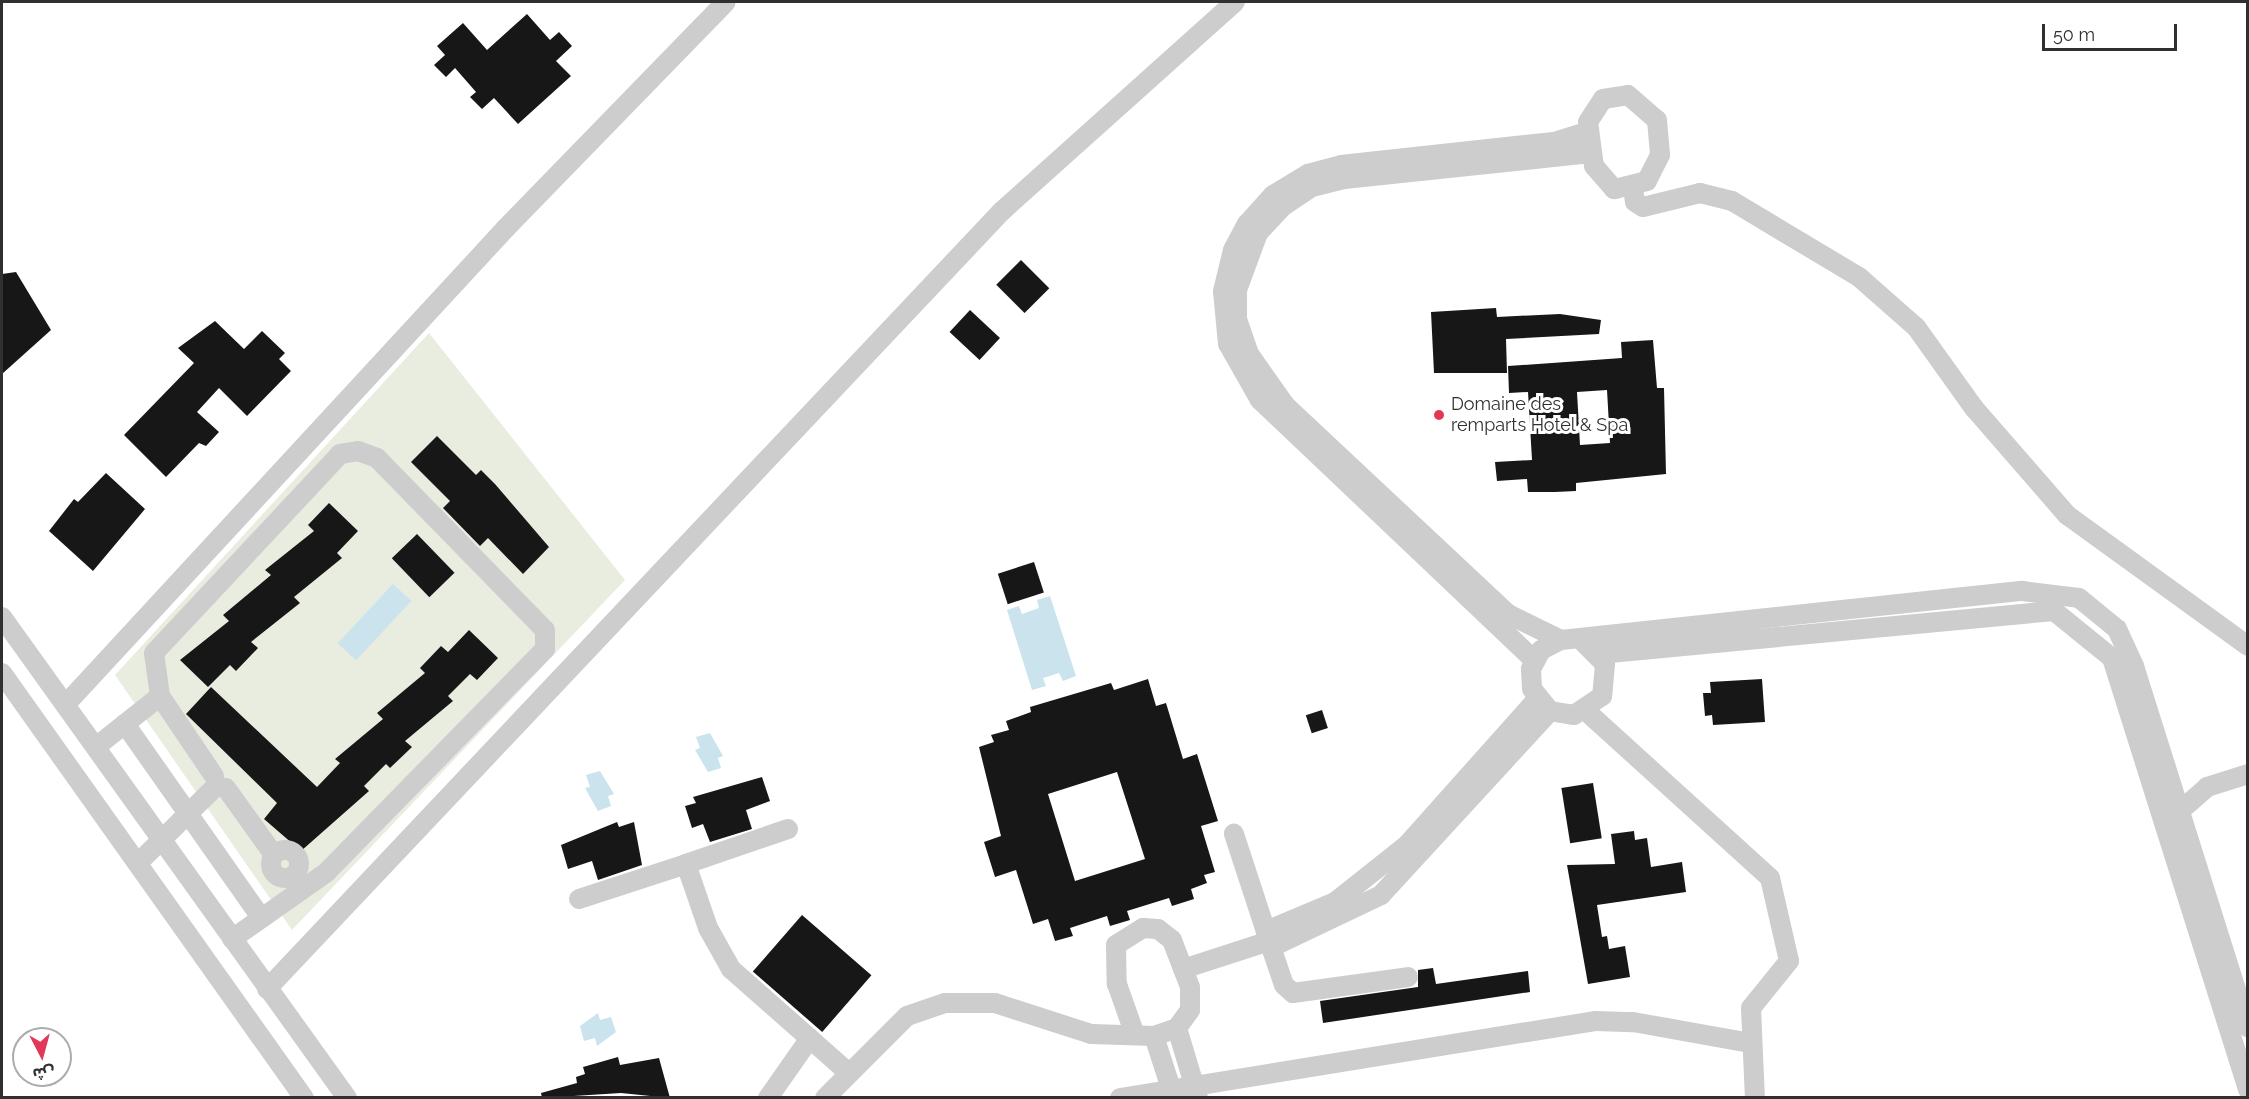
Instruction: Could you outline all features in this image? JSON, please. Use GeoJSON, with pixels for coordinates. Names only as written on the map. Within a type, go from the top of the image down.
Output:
{"type":"FeatureCollection","features":[{"type":"Feature","properties":{"kind":"street"},"geometry":{"type":"LineString","coordinates":[[66,704],[506,228],[726,2]]}},
{"type":"Feature","properties":{"kind":"street"},"geometry":{"type":"LineString","coordinates":[[267,989],[1002,211],[1235,2]]}},
{"type":"Feature","properties":{"kind":"street"},"geometry":{"type":"LineString","coordinates":[[1610,96],[1636,98],[1654,114],[1658,167],[1633,188],[1605,184],[1592,153],[1589,131],[1593,109],[1610,96]]}},
{"type":"Feature","properties":{"kind":"street"},"geometry":{"type":"LineString","coordinates":[[1437,162],[1554,142],[1589,131]]}},
{"type":"Feature","properties":{"kind":"street"},"geometry":{"type":"LineString","coordinates":[[1592,153],[1341,165],[1308,174],[1263,204],[1233,249],[1222,305],[1235,362],[1260,400],[1311,439],[1508,614],[1561,640],[1583,642],[1784,626],[2054,611],[2112,658],[2247,1090]]}},
{"type":"Feature","properties":{"kind":"street"},"geometry":{"type":"LineString","coordinates":[[1633,188],[1635,202],[1642,207],[1700,193],[1732,201],[1859,278],[1921,333],[1980,416],[2067,515],[2247,646]]}},
{"type":"Feature","properties":{"kind":"street"},"geometry":{"type":"LineString","coordinates":[[1311,439],[1534,660]]}},
{"type":"Feature","properties":{"kind":"street"},"geometry":{"type":"LineString","coordinates":[[232,939],[260,916],[327,872],[545,649],[545,630],[377,458],[351,451],[325,465],[158,644],[153,665],[160,696],[218,784],[274,855]]}},
{"type":"Feature","properties":{"kind":"street"},"geometry":{"type":"LineString","coordinates":[[1599,654],[2022,591],[2079,597],[2117,629],[2181,810],[2247,1027]]}},
{"type":"Feature","properties":{"kind":"street"},"geometry":{"type":"LineString","coordinates":[[2,616],[347,1098]]}},
{"type":"Feature","properties":{"kind":"street"},"geometry":{"type":"LineString","coordinates":[[1544,705],[1530,679],[1534,660],[1561,640]]}},
{"type":"Feature","properties":{"kind":"street"},"geometry":{"type":"LineString","coordinates":[[1583,642],[1599,654],[1606,686],[1586,711]]}},
{"type":"Feature","properties":{"kind":"street"},"geometry":{"type":"LineString","coordinates":[[2,673],[139,862],[304,1098]]}},
{"type":"Feature","properties":{"kind":"street"},"geometry":{"type":"LineString","coordinates":[[97,746],[160,696]]}},
{"type":"Feature","properties":{"kind":"street"},"geometry":{"type":"LineString","coordinates":[[1544,705],[1586,711],[1770,878],[1789,962],[1751,1008],[1755,1098]]}},
{"type":"Feature","properties":{"kind":"street"},"geometry":{"type":"LineString","coordinates":[[1183,969],[1269,940],[1335,902],[1407,845],[1544,705]]}},
{"type":"Feature","properties":{"kind":"street"},"geometry":{"type":"LineString","coordinates":[[125,724],[260,916]]}},
{"type":"Feature","properties":{"kind":"street"},"geometry":{"type":"LineString","coordinates":[[2181,810],[2207,787],[2247,774]]}},
{"type":"Feature","properties":{"kind":"street"},"geometry":{"type":"LineString","coordinates":[[139,862],[218,784]]}},
{"type":"Feature","properties":{"kind":"street"},"geometry":{"type":"LineString","coordinates":[[579,899],[788,829]]}},
{"type":"Feature","properties":{"kind":"street"},"geometry":{"type":"LineString","coordinates":[[1234,834],[1284,985],[1293,993],[1408,977]]}},
{"type":"Feature","properties":{"kind":"street"},"geometry":{"type":"LineString","coordinates":[[686,864],[720,955],[848,1072]]}},
{"type":"Feature","properties":{"kind":"street"},"geometry":{"type":"LineString","coordinates":[[825,1098],[848,1072],[907,1016],[945,1004],[995,1003],[1091,1034],[1144,1036],[1177,1028],[1190,1010],[1191,987],[1172,940],[1158,929],[1143,927],[1116,945],[1117,984],[1144,1036],[1173,1093]]}},
{"type":"Feature","properties":{"kind":"street"},"geometry":{"type":"LineString","coordinates":[[1120,1098],[1196,1091],[1595,1021],[1633,1022],[1751,1043]]}},
{"type":"Feature","properties":{"kind":"street"},"geometry":{"type":"LineString","coordinates":[[1177,1028],[1196,1091]]}},
{"type":"Feature","properties":{"kind":"street"},"geometry":{"type":"LineString","coordinates":[[768,1098],[810,1038]]}},
{"type":"Feature","properties":{"kind":"shaded area"},"geometry":{"type":"Polygon","coordinates":[[[429,333],[625,580],[292,930],[115,675],[429,333]]]}},
{"type":"Feature","properties":{"kind":"water"},"geometry":{"type":"Polygon","coordinates":[[[393,584],[411,601],[356,660],[338,643],[393,584]]]}},
{"type":"Feature","properties":{"kind":"water"},"geometry":{"type":"Polygon","coordinates":[[[1050,596],[1076,676],[1063,681],[1059,673],[1043,678],[1046,686],[1032,690],[1007,610],[1019,606],[1022,614],[1039,608],[1037,600],[1050,596]]]}},
{"type":"Feature","properties":{"kind":"water"},"geometry":{"type":"Polygon","coordinates":[[[710,733],[723,756],[718,758],[721,768],[708,772],[695,750],[700,748],[696,737],[710,733]]]}},
{"type":"Feature","properties":{"kind":"water"},"geometry":{"type":"Polygon","coordinates":[[[600,771],[614,794],[608,796],[611,806],[598,811],[585,788],[590,787],[586,775],[600,771]]]}},
{"type":"Feature","properties":{"kind":"water"},"geometry":{"type":"Polygon","coordinates":[[[598,1013],[600,1020],[611,1017],[616,1032],[597,1046],[595,1038],[584,1041],[580,1026],[598,1013]]]}},
{"type":"Feature","properties":{"kind":"building"},"geometry":{"type":"Polygon","coordinates":[[[527,14],[550,40],[559,32],[572,46],[556,61],[571,76],[518,124],[494,98],[482,109],[470,97],[476,92],[455,68],[446,77],[434,65],[445,55],[437,46],[463,23],[487,50],[527,14]]]}},
{"type":"Feature","properties":{"kind":"building"},"geometry":{"type":"Polygon","coordinates":[[[1021,260],[1049,288],[1025,313],[996,285],[1021,260]]]}},
{"type":"Feature","properties":{"kind":"building"},"geometry":{"type":"Polygon","coordinates":[[[16,272],[51,330],[2,374],[2,274],[16,272]]]}},
{"type":"Feature","properties":{"kind":"building"},"geometry":{"type":"Polygon","coordinates":[[[1496,308],[1497,317],[1560,314],[1601,320],[1599,334],[1506,339],[1507,373],[1434,373],[1431,312],[1496,308]]]}},
{"type":"Feature","properties":{"kind":"building"},"geometry":{"type":"Polygon","coordinates":[[[970,310],[1000,338],[980,360],[950,332],[970,310]]]}},
{"type":"Feature","properties":{"kind":"building"},"geometry":{"type":"Polygon","coordinates":[[[215,321],[244,349],[262,331],[285,353],[279,359],[291,371],[247,416],[219,388],[197,412],[219,432],[206,446],[199,443],[166,477],[124,435],[194,363],[178,348],[215,321]]]}},
{"type":"Feature","properties":{"kind":"building"},"geometry":{"type":"Polygon","coordinates":[[[1653,340],[1657,388],[1664,388],[1666,474],[1576,483],[1576,491],[1555,492],[1528,492],[1527,479],[1497,481],[1495,462],[1532,460],[1528,392],[1509,393],[1508,366],[1622,358],[1621,342],[1653,340]],[[1607,390],[1577,392],[1580,445],[1610,443],[1607,390]]]}},
{"type":"Feature","properties":{"kind":"building"},"geometry":{"type":"Polygon","coordinates":[[[437,436],[476,475],[481,470],[549,547],[523,574],[488,538],[480,546],[443,508],[450,501],[411,462],[437,436]]]}},
{"type":"Feature","properties":{"kind":"building"},"geometry":{"type":"Polygon","coordinates":[[[106,473],[145,509],[93,571],[49,531],[74,499],[78,502],[106,473]]]}},
{"type":"Feature","properties":{"kind":"building"},"geometry":{"type":"Polygon","coordinates":[[[329,503],[358,531],[337,553],[342,558],[294,597],[300,603],[251,642],[258,648],[236,671],[230,665],[208,687],[180,660],[229,621],[223,615],[271,575],[265,570],[314,531],[308,525],[329,503]]]}},
{"type":"Feature","properties":{"kind":"building"},"geometry":{"type":"Polygon","coordinates":[[[417,534],[455,573],[429,597],[392,558],[417,534]]]}},
{"type":"Feature","properties":{"kind":"building"},"geometry":{"type":"Polygon","coordinates":[[[1034,562],[1044,592],[1008,604],[998,574],[1034,562]]]}},
{"type":"Feature","properties":{"kind":"building"},"geometry":{"type":"Polygon","coordinates":[[[469,630],[498,658],[477,680],[470,674],[448,696],[453,701],[405,741],[412,747],[390,768],[386,764],[364,786],[369,791],[301,851],[264,819],[277,803],[186,714],[211,687],[317,787],[340,763],[335,759],[383,719],[377,713],[425,673],[420,668],[441,646],[448,652],[469,630]]]}},
{"type":"Feature","properties":{"kind":"building"},"geometry":{"type":"Polygon","coordinates":[[[1148,679],[1156,706],[1166,703],[1183,759],[1197,754],[1218,821],[1201,826],[1215,872],[1204,875],[1207,883],[1191,889],[1194,899],[1172,906],[1169,898],[1127,911],[1130,920],[1110,926],[1107,916],[1070,928],[1073,936],[1055,941],[1048,919],[1033,924],[1016,870],[995,877],[984,842],[1001,836],[979,747],[994,742],[991,735],[1009,730],[1006,721],[1031,712],[1030,707],[1111,683],[1114,690],[1148,679]],[[1117,772],[1048,794],[1075,881],[1145,859],[1117,772]]]}},
{"type":"Feature","properties":{"kind":"building"},"geometry":{"type":"Polygon","coordinates":[[[1762,679],[1765,722],[1713,725],[1712,715],[1705,716],[1703,693],[1711,693],[1710,682],[1762,679]]]}},
{"type":"Feature","properties":{"kind":"building"},"geometry":{"type":"Polygon","coordinates":[[[1322,710],[1328,728],[1312,733],[1306,715],[1322,710]]]}},
{"type":"Feature","properties":{"kind":"building"},"geometry":{"type":"Polygon","coordinates":[[[762,777],[770,801],[746,810],[752,829],[710,842],[703,824],[692,828],[685,806],[696,803],[693,797],[762,777]]]}},
{"type":"Feature","properties":{"kind":"building"},"geometry":{"type":"Polygon","coordinates":[[[1593,783],[1602,838],[1570,843],[1561,788],[1593,783]]]}},
{"type":"Feature","properties":{"kind":"building"},"geometry":{"type":"Polygon","coordinates":[[[617,822],[619,827],[634,822],[642,865],[598,880],[592,861],[568,869],[561,845],[617,822]]]}},
{"type":"Feature","properties":{"kind":"building"},"geometry":{"type":"Polygon","coordinates":[[[1634,831],[1635,840],[1647,838],[1651,867],[1682,862],[1686,892],[1597,905],[1602,937],[1607,936],[1609,949],[1625,946],[1630,977],[1588,984],[1567,865],[1615,864],[1611,834],[1634,831]]]}},
{"type":"Feature","properties":{"kind":"building"},"geometry":{"type":"Polygon","coordinates":[[[802,915],[871,975],[822,1032],[753,972],[802,915]]]}},
{"type":"Feature","properties":{"kind":"building"},"geometry":{"type":"Polygon","coordinates":[[[1433,968],[1436,984],[1528,971],[1530,992],[1323,1023],[1320,1001],[1418,987],[1418,970],[1433,968]]]}},
{"type":"Feature","properties":{"kind":"building"},"geometry":{"type":"Polygon","coordinates":[[[618,1057],[620,1065],[659,1058],[670,1098],[621,1093],[542,1098],[541,1093],[577,1083],[576,1077],[585,1074],[583,1067],[618,1057]]]}},
{"type":"Feature","properties":{"kind":"place","name":"Domaine des remparts Hotel & Spa"},"geometry":{"type":"Point","coordinates":[1439,415]}}]}
